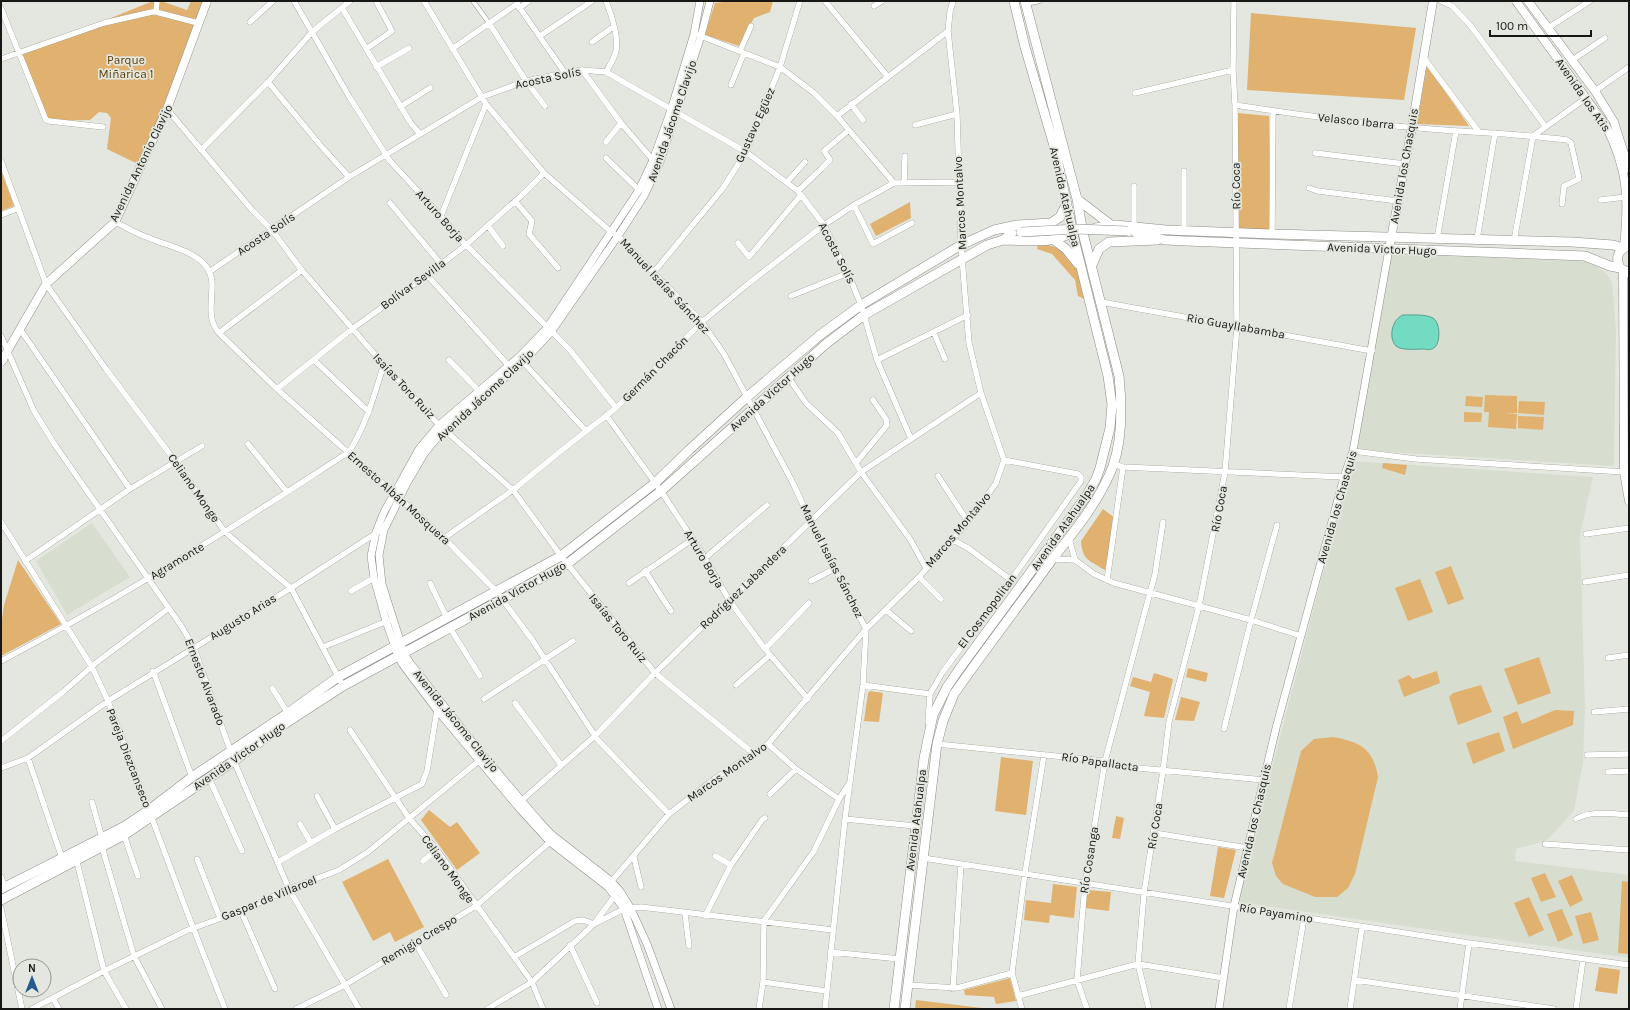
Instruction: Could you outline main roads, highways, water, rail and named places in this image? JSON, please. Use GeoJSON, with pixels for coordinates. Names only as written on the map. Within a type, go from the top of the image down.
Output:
{"type":"FeatureCollection","features":[{"type":"Feature","properties":{"kind":"main road","name":"Avenida Antonio Clavijo"},"geometry":{"type":"LineString","coordinates":[[3,358],[46,284],[115,222],[168,109],[206,1]]}},
{"type":"Feature","properties":{"kind":"main road","name":"Avenida Atahualpa"},"geometry":{"type":"LineString","coordinates":[[894,1009],[924,758],[933,715],[946,687],[1040,562],[1085,498],[1096,479],[1106,450],[1110,428],[1112,405],[1108,376],[1075,243],[1055,149],[1025,47],[1014,1]]}},
{"type":"Feature","properties":{"kind":"main road","name":"Avenida los Chasquis"},"geometry":{"type":"LineString","coordinates":[[1389,249],[1412,127],[1433,1]]}},
{"type":"Feature","properties":{"kind":"main road","name":"Avenida los Atis"},"geometry":{"type":"LineString","coordinates":[[1516,1],[1606,126],[1617,148],[1622,165],[1626,197],[1625,247],[1618,255],[1618,264],[1624,270],[1624,472],[1629,501]]}},
{"type":"Feature","properties":{"kind":"main road","name":"Avenida los Atis"},"geometry":{"type":"LineString","coordinates":[[1528,1],[1571,61],[1595,91],[1614,122],[1629,169]]}},
{"type":"Feature","properties":{"kind":"main road","name":"Avenida Atahualpa"},"geometry":{"type":"LineString","coordinates":[[905,1009],[937,744],[942,721],[954,694],[1069,538],[1102,489],[1113,464],[1119,436],[1122,400],[1119,376],[1083,233],[1076,199],[1025,2]]}},
{"type":"Feature","properties":{"kind":"main road"},"geometry":{"type":"LineString","coordinates":[[1076,199],[1113,225],[1114,236],[1119,241]]}},
{"type":"Feature","properties":{"kind":"main road"},"geometry":{"type":"LineString","coordinates":[[1067,203],[1060,217],[1051,223],[1053,225],[1054,233],[1051,240],[1066,249],[1082,269]]}},
{"type":"Feature","properties":{"kind":"main road","name":"Avenida Victor Hugo"},"geometry":{"type":"LineString","coordinates":[[102,842],[124,835],[192,777],[288,713],[338,677],[561,556],[655,483],[688,450],[747,397],[820,335],[861,305],[961,246],[1003,227],[1051,223]]}},
{"type":"Feature","properties":{"kind":"main road"},"geometry":{"type":"LineString","coordinates":[[1073,232],[1081,223]]}},
{"type":"Feature","properties":{"kind":"main road","name":"Avenida Victor Hugo"},"geometry":{"type":"LineString","coordinates":[[1083,233],[1093,228],[1113,225],[1131,228],[1163,240],[1236,244],[1585,256],[1624,270]]}},
{"type":"Feature","properties":{"kind":"main road","name":"Avenida Victor Hugo"},"geometry":{"type":"LineString","coordinates":[[981,237],[1004,233],[1131,228],[1272,234],[1514,241],[1613,245],[1625,247]]}},
{"type":"Feature","properties":{"kind":"main road","name":"Avenida Victor Hugo"},"geometry":{"type":"LineString","coordinates":[[1143,233],[1166,230]]}},
{"type":"Feature","properties":{"kind":"main road","name":"Avenida Victor Hugo"},"geometry":{"type":"LineString","coordinates":[[1003,240],[1051,240],[1073,232]]}},
{"type":"Feature","properties":{"kind":"main road","name":"Avenida Victor Hugo"},"geometry":{"type":"LineString","coordinates":[[1,900],[209,778],[286,723],[343,686],[568,564],[661,491],[827,343],[864,315],[988,245],[1003,240],[1016,233]]}},
{"type":"Feature","properties":{"kind":"main road"},"geometry":{"type":"LineString","coordinates":[[1075,243],[1083,233]]}},
{"type":"Feature","properties":{"kind":"main road","name":"Avenida Atahualpa"},"geometry":{"type":"LineString","coordinates":[[1092,265],[1096,254],[1109,242],[1163,240]]}},
{"type":"Feature","properties":{"kind":"main road","name":"Avenida Victor Hugo"},"geometry":{"type":"LineString","coordinates":[[3,888],[62,858],[75,857]]}},
{"type":"Feature","properties":{"kind":"park label","name":"Parque Miñarica 1"},"geometry":{"type":"Point","coordinates":[126,67]}}]}
